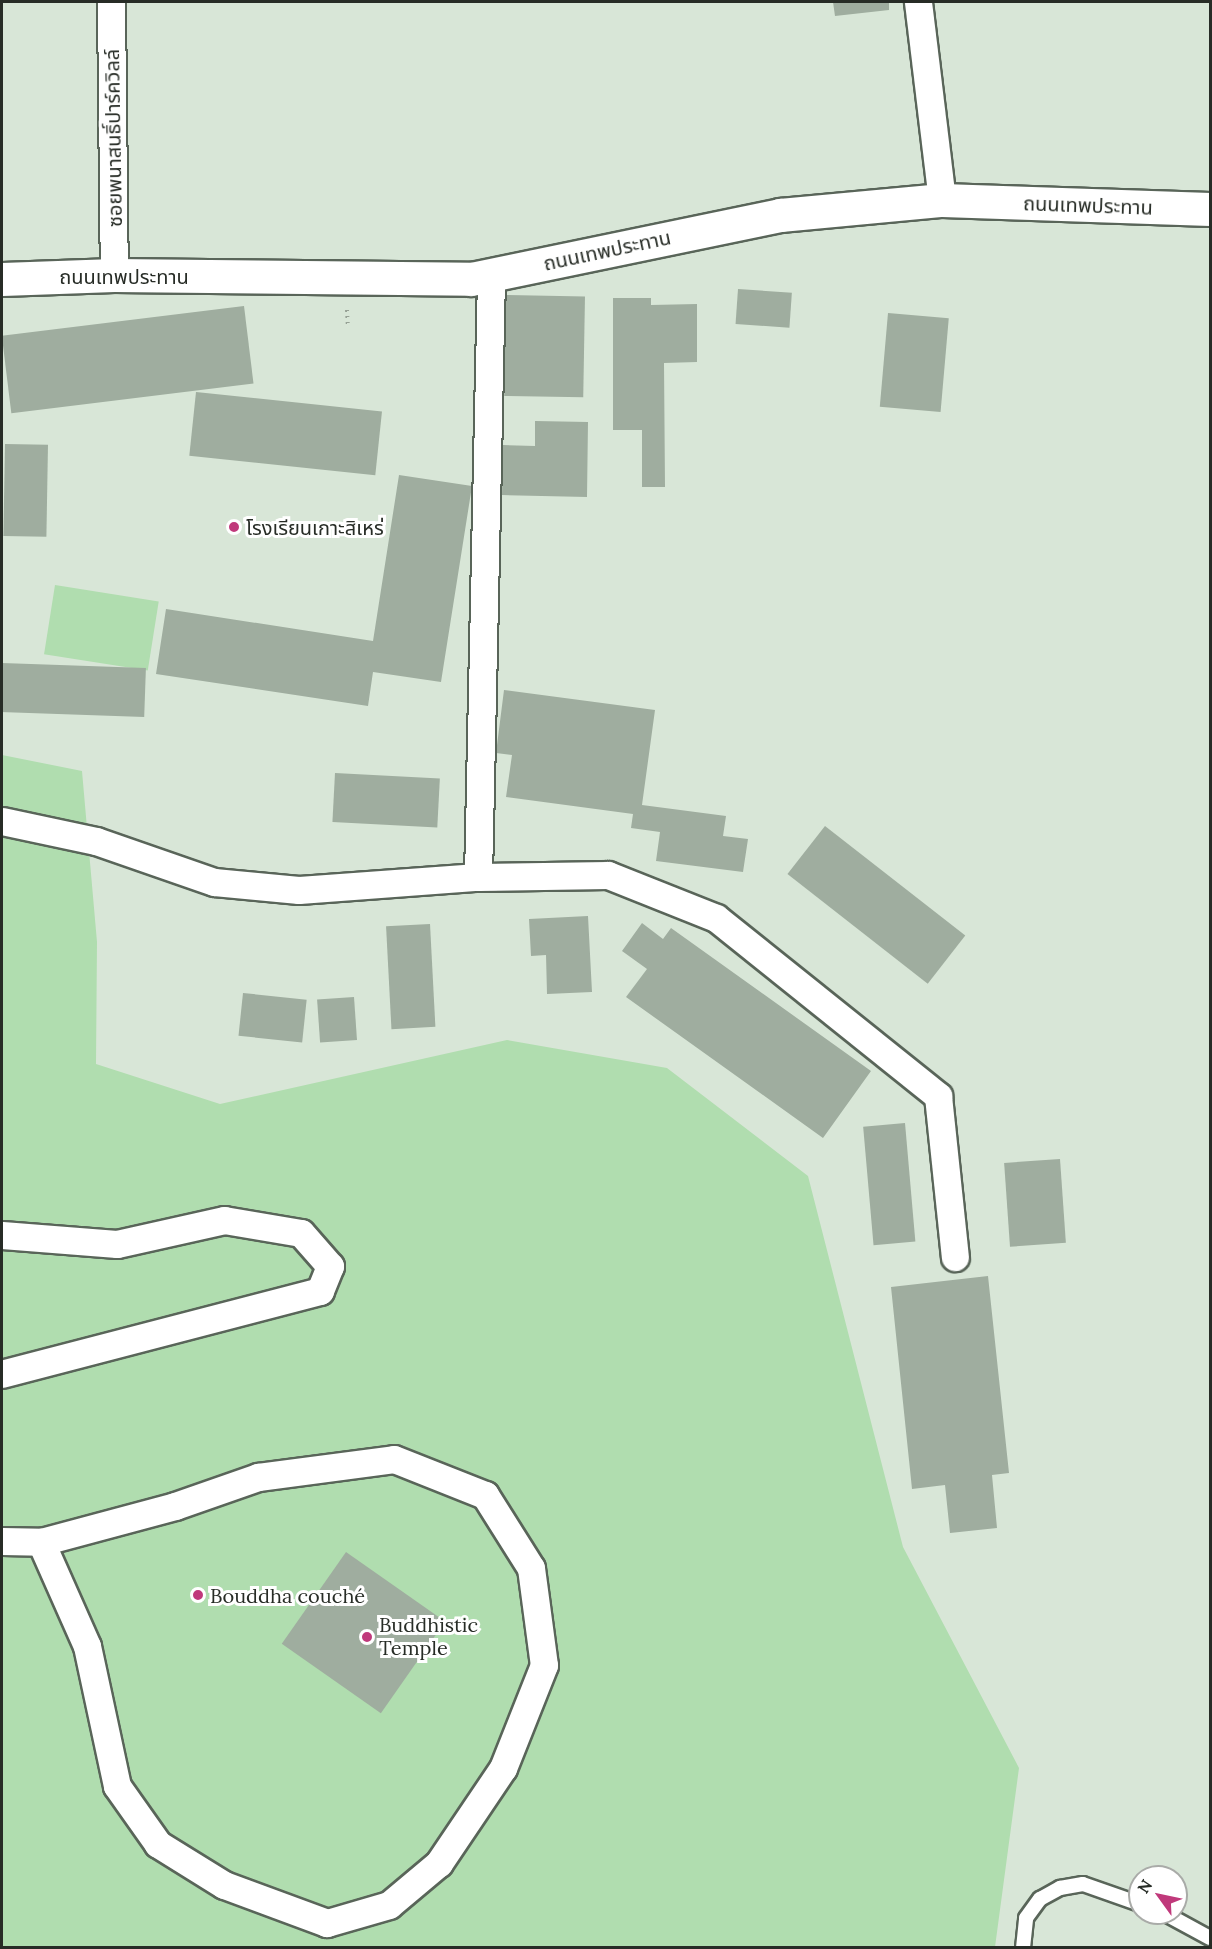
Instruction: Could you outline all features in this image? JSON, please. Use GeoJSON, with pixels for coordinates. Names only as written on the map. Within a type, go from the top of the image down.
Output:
{"type":"FeatureCollection","features":[{"type":"Feature","properties":{"kind":"street","name":"ซอยพนาสนธิ์ปาร์ควิลล์"},"geometry":{"type":"LineString","coordinates":[[111,2],[114,275]]}},
{"type":"Feature","properties":{"kind":"street"},"geometry":{"type":"LineString","coordinates":[[918,2],[942,200]]}},
{"type":"Feature","properties":{"kind":"street","name":"ถนนเทพประทาน"},"geometry":{"type":"LineString","coordinates":[[2,279],[114,275],[471,279],[780,215],[942,200],[1210,209]]}},
{"type":"Feature","properties":{"kind":"street"},"geometry":{"type":"LineString","coordinates":[[478,877],[491,274]]}},
{"type":"Feature","properties":{"kind":"street"},"geometry":{"type":"LineString","coordinates":[[2,821],[96,841],[214,882],[299,890],[478,877],[608,875],[716,918],[938,1096],[955,1257]]}},
{"type":"Feature","properties":{"kind":"street"},"geometry":{"type":"LineString","coordinates":[[2,1235],[117,1244],[224,1220],[301,1233],[330,1266],[320,1291],[2,1374]]}},
{"type":"Feature","properties":{"kind":"street"},"geometry":{"type":"LineString","coordinates":[[2,1541],[41,1542],[175,1506],[258,1477],[394,1459],[485,1495],[531,1568],[543,1665],[503,1768],[439,1863],[389,1905],[327,1923],[224,1885],[158,1844],[117,1786],[87,1646],[41,1542]]}},
{"type":"Feature","properties":{"kind":"lane"},"geometry":{"type":"LineString","coordinates":[[1023,1947],[1026,1918],[1041,1899],[1060,1888],[1083,1884],[1128,1900]]}},
{"type":"Feature","properties":{"kind":"lane"},"geometry":{"type":"LineString","coordinates":[[1186,1925],[1210,1938]]}},
{"type":"Feature","properties":{"kind":"green space"},"geometry":{"type":"Polygon","coordinates":[[[55,585],[159,601],[148,671],[44,654],[55,585]]]}},
{"type":"Feature","properties":{"kind":"green space"},"geometry":{"type":"Polygon","coordinates":[[[2,755],[82,771],[97,942],[96,1064],[220,1104],[507,1040],[667,1068],[808,1176],[903,1547],[1019,1768],[995,1947],[2,1947],[2,755]]]}},
{"type":"Feature","properties":{"kind":"building"},"geometry":{"type":"Polygon","coordinates":[[[833,2],[889,2],[889,10],[835,16],[833,2]]]}},
{"type":"Feature","properties":{"kind":"building"},"geometry":{"type":"Polygon","coordinates":[[[738,289],[792,293],[789,328],[736,324],[738,289]]]}},
{"type":"Feature","properties":{"kind":"building"},"geometry":{"type":"Polygon","coordinates":[[[506,295],[585,296],[583,397],[504,396],[506,295]]]}},
{"type":"Feature","properties":{"kind":"building"},"geometry":{"type":"Polygon","coordinates":[[[613,298],[651,298],[651,305],[697,304],[697,362],[664,363],[665,487],[642,487],[642,430],[613,430],[613,298]]]}},
{"type":"Feature","properties":{"kind":"building"},"geometry":{"type":"Polygon","coordinates":[[[244,306],[254,383],[11,413],[2,336],[244,306]]]}},
{"type":"Feature","properties":{"kind":"building"},"geometry":{"type":"Polygon","coordinates":[[[888,313],[949,318],[941,412],[880,407],[888,313]]]}},
{"type":"Feature","properties":{"kind":"building"},"geometry":{"type":"Polygon","coordinates":[[[196,392],[382,412],[375,475],[189,456],[196,392]]]}},
{"type":"Feature","properties":{"kind":"building"},"geometry":{"type":"Polygon","coordinates":[[[535,421],[588,422],[587,497],[502,495],[503,445],[535,446],[535,421]]]}},
{"type":"Feature","properties":{"kind":"building"},"geometry":{"type":"Polygon","coordinates":[[[5,444],[48,445],[46,537],[3,536],[5,444]]]}},
{"type":"Feature","properties":{"kind":"building"},"geometry":{"type":"Polygon","coordinates":[[[399,475],[472,486],[441,682],[373,672],[368,706],[156,674],[166,609],[373,641],[399,475]]]}},
{"type":"Feature","properties":{"kind":"building"},"geometry":{"type":"Polygon","coordinates":[[[2,663],[146,668],[144,717],[2,712],[2,663]]]}},
{"type":"Feature","properties":{"kind":"building"},"geometry":{"type":"Polygon","coordinates":[[[504,690],[655,710],[642,805],[726,816],[723,836],[748,839],[743,872],[656,861],[660,832],[631,828],[633,814],[506,797],[512,755],[496,753],[504,690]]]}},
{"type":"Feature","properties":{"kind":"building"},"geometry":{"type":"Polygon","coordinates":[[[335,773],[440,778],[437,827],[332,822],[335,773]]]}},
{"type":"Feature","properties":{"kind":"building"},"geometry":{"type":"Polygon","coordinates":[[[825,826],[965,936],[928,984],[787,874],[825,826]]]}},
{"type":"Feature","properties":{"kind":"building"},"geometry":{"type":"Polygon","coordinates":[[[588,916],[592,992],[547,994],[546,955],[531,956],[529,919],[588,916]]]}},
{"type":"Feature","properties":{"kind":"building"},"geometry":{"type":"Polygon","coordinates":[[[642,923],[663,939],[671,928],[871,1071],[823,1138],[626,997],[647,969],[622,951],[642,923]]]}},
{"type":"Feature","properties":{"kind":"building"},"geometry":{"type":"Polygon","coordinates":[[[430,924],[435,1027],[391,1029],[386,926],[430,924]]]}},
{"type":"Feature","properties":{"kind":"building"},"geometry":{"type":"Polygon","coordinates":[[[243,993],[307,1000],[302,1042],[239,1036],[243,993]]]}},
{"type":"Feature","properties":{"kind":"building"},"geometry":{"type":"Polygon","coordinates":[[[354,997],[357,1040],[320,1042],[317,1000],[354,997]]]}},
{"type":"Feature","properties":{"kind":"building"},"geometry":{"type":"Polygon","coordinates":[[[905,1123],[915,1242],[874,1245],[863,1127],[905,1123]]]}},
{"type":"Feature","properties":{"kind":"building"},"geometry":{"type":"Polygon","coordinates":[[[1060,1159],[1066,1243],[1010,1247],[1004,1163],[1060,1159]]]}},
{"type":"Feature","properties":{"kind":"building"},"geometry":{"type":"Polygon","coordinates":[[[988,1276],[1009,1473],[992,1475],[997,1528],[950,1533],[945,1485],[912,1489],[891,1287],[988,1276]]]}},
{"type":"Feature","properties":{"kind":"building"},"geometry":{"type":"Polygon","coordinates":[[[346,1552],[445,1621],[381,1713],[282,1644],[346,1552]]]}},
{"type":"Feature","properties":{"kind":"place","name":"โรงเรียนเกาะสิเหร่"},"geometry":{"type":"Point","coordinates":[234,527]}},
{"type":"Feature","properties":{"kind":"place","name":"Bouddha couché"},"geometry":{"type":"Point","coordinates":[198,1595]}},
{"type":"Feature","properties":{"kind":"place","name":"Buddhistic Temple"},"geometry":{"type":"Point","coordinates":[367,1637]}}]}
